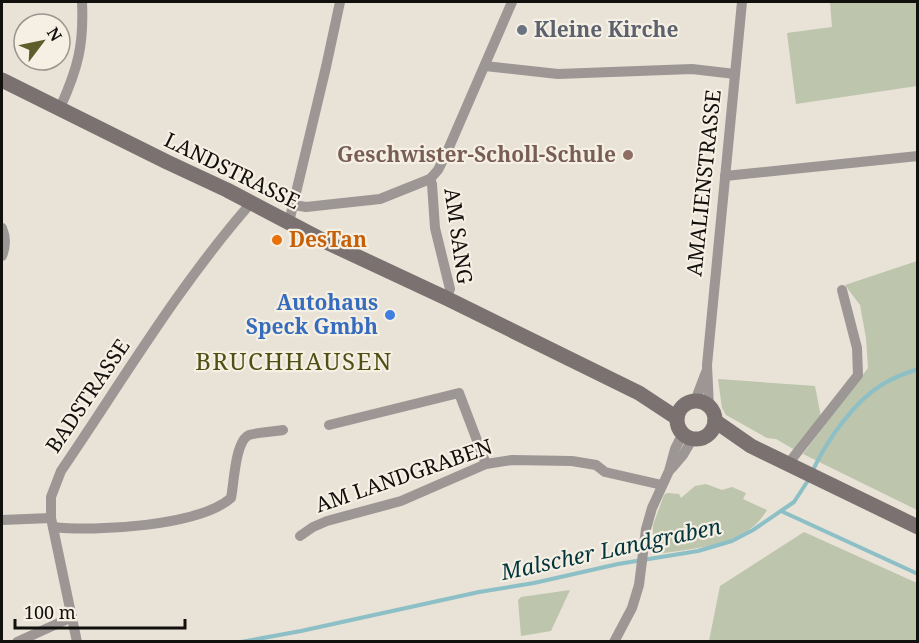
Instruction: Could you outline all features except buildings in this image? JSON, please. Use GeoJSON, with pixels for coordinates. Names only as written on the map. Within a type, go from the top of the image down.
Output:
{"type":"FeatureCollection","features":[{"type":"Feature","properties":{"kind":"street"},"geometry":{"type":"LineString","coordinates":[[60,108],[81,49],[79,2]]}},
{"type":"Feature","properties":{"kind":"street"},"geometry":{"type":"LineString","coordinates":[[289,222],[340,2]]}},
{"type":"Feature","properties":{"kind":"street"},"geometry":{"type":"LineString","coordinates":[[294,205],[306,207],[380,199],[430,179],[438,170],[447,152],[512,2]]}},
{"type":"Feature","properties":{"kind":"street","name":"AMALIENSTRASSE"},"geometry":{"type":"LineString","coordinates":[[696,420],[707,369],[742,2]]}},
{"type":"Feature","properties":{"kind":"street"},"geometry":{"type":"LineString","coordinates":[[485,66],[558,74],[694,69],[735,74]]}},
{"type":"Feature","properties":{"kind":"street","name":"LANDSTRASSE"},"geometry":{"type":"LineString","coordinates":[[2,80],[696,420],[740,445],[751,446],[918,527]]}},
{"type":"Feature","properties":{"kind":"street"},"geometry":{"type":"LineString","coordinates":[[725,176],[918,156]]}},
{"type":"Feature","properties":{"kind":"street","name":"AM SANG"},"geometry":{"type":"LineString","coordinates":[[430,179],[435,228],[450,289],[446,298]]}},
{"type":"Feature","properties":{"kind":"street","name":"BADSTRASSE"},"geometry":{"type":"LineString","coordinates":[[77,642],[52,523],[51,496],[61,471],[201,265],[216,243],[251,202]]}},
{"type":"Feature","properties":{"kind":"street"},"geometry":{"type":"LineString","coordinates":[[2,228],[5,248],[2,256]]}},
{"type":"Feature","properties":{"kind":"street"},"geometry":{"type":"LineString","coordinates":[[788,464],[858,375],[857,348],[842,290]]}},
{"type":"Feature","properties":{"kind":"street"},"geometry":{"type":"LineString","coordinates":[[329,425],[459,393],[486,464]]}},
{"type":"Feature","properties":{"kind":"street"},"geometry":{"type":"LineString","coordinates":[[614,642],[632,608],[642,570],[652,508],[669,471],[683,454],[696,420]]}},
{"type":"Feature","properties":{"kind":"street"},"geometry":{"type":"LineString","coordinates":[[2,520],[119,527],[196,515],[225,503],[231,498],[242,440],[249,436],[283,430]]}},
{"type":"Feature","properties":{"kind":"street","name":"AM LANDGRABEN"},"geometry":{"type":"LineString","coordinates":[[300,536],[327,521],[401,501],[486,464],[521,460],[572,461],[596,465],[605,472],[662,485]]}},
{"type":"Feature","properties":{"kind":"street"},"geometry":{"type":"LineString","coordinates":[[16,642],[72,617]]}},
{"type":"Feature","properties":{"kind":"green space"},"geometry":{"type":"Polygon","coordinates":[[[830,2],[917,2],[917,86],[796,104],[787,33],[832,27],[830,2]]]}},
{"type":"Feature","properties":{"kind":"green space"},"geometry":{"type":"Polygon","coordinates":[[[917,261],[917,510],[803,454],[868,368],[860,305],[845,285],[917,261]]]}},
{"type":"Feature","properties":{"kind":"green space"},"geometry":{"type":"Polygon","coordinates":[[[718,379],[815,386],[821,417],[795,450],[776,439],[767,438],[726,415],[722,408],[718,379]]]}},
{"type":"Feature","properties":{"kind":"green space"},"geometry":{"type":"Polygon","coordinates":[[[706,484],[722,490],[732,487],[746,493],[743,499],[767,510],[757,523],[731,539],[700,548],[653,555],[653,525],[664,495],[679,494],[681,498],[695,486],[706,484]]]}},
{"type":"Feature","properties":{"kind":"green space"},"geometry":{"type":"Polygon","coordinates":[[[804,532],[917,583],[917,641],[709,641],[720,586],[804,532]]]}},
{"type":"Feature","properties":{"kind":"green space"},"geometry":{"type":"Polygon","coordinates":[[[570,590],[551,631],[521,636],[518,600],[521,597],[570,590]]]}},
{"type":"Feature","properties":{"kind":"waterway","name":"Malscher Landgraben"},"geometry":{"type":"LineString","coordinates":[[812,472],[833,436],[861,401],[887,382],[918,369]]}},
{"type":"Feature","properties":{"kind":"waterway","name":"Malscher Landgraben"},"geometry":{"type":"LineString","coordinates":[[241,642],[618,564],[698,551],[732,541],[753,530],[794,502],[809,479]]}},
{"type":"Feature","properties":{"kind":"waterway"},"geometry":{"type":"LineString","coordinates":[[781,511],[918,574]]}},
{"type":"Feature","properties":{"kind":"place","name":"Kleine Kirche"},"geometry":{"type":"Point","coordinates":[522,30]}},
{"type":"Feature","properties":{"kind":"place","name":"Geschwister-Scholl-Schule"},"geometry":{"type":"Point","coordinates":[628,155]}},
{"type":"Feature","properties":{"kind":"place","name":"DesTan"},"geometry":{"type":"Point","coordinates":[277,240]}},
{"type":"Feature","properties":{"kind":"place","name":"Autohaus Speck Gmbh"},"geometry":{"type":"Point","coordinates":[390,315]}},
{"type":"Feature","properties":{"kind":"district","name":"BRUCHHAUSEN"},"geometry":{"type":"Point","coordinates":[294,362]}}]}
